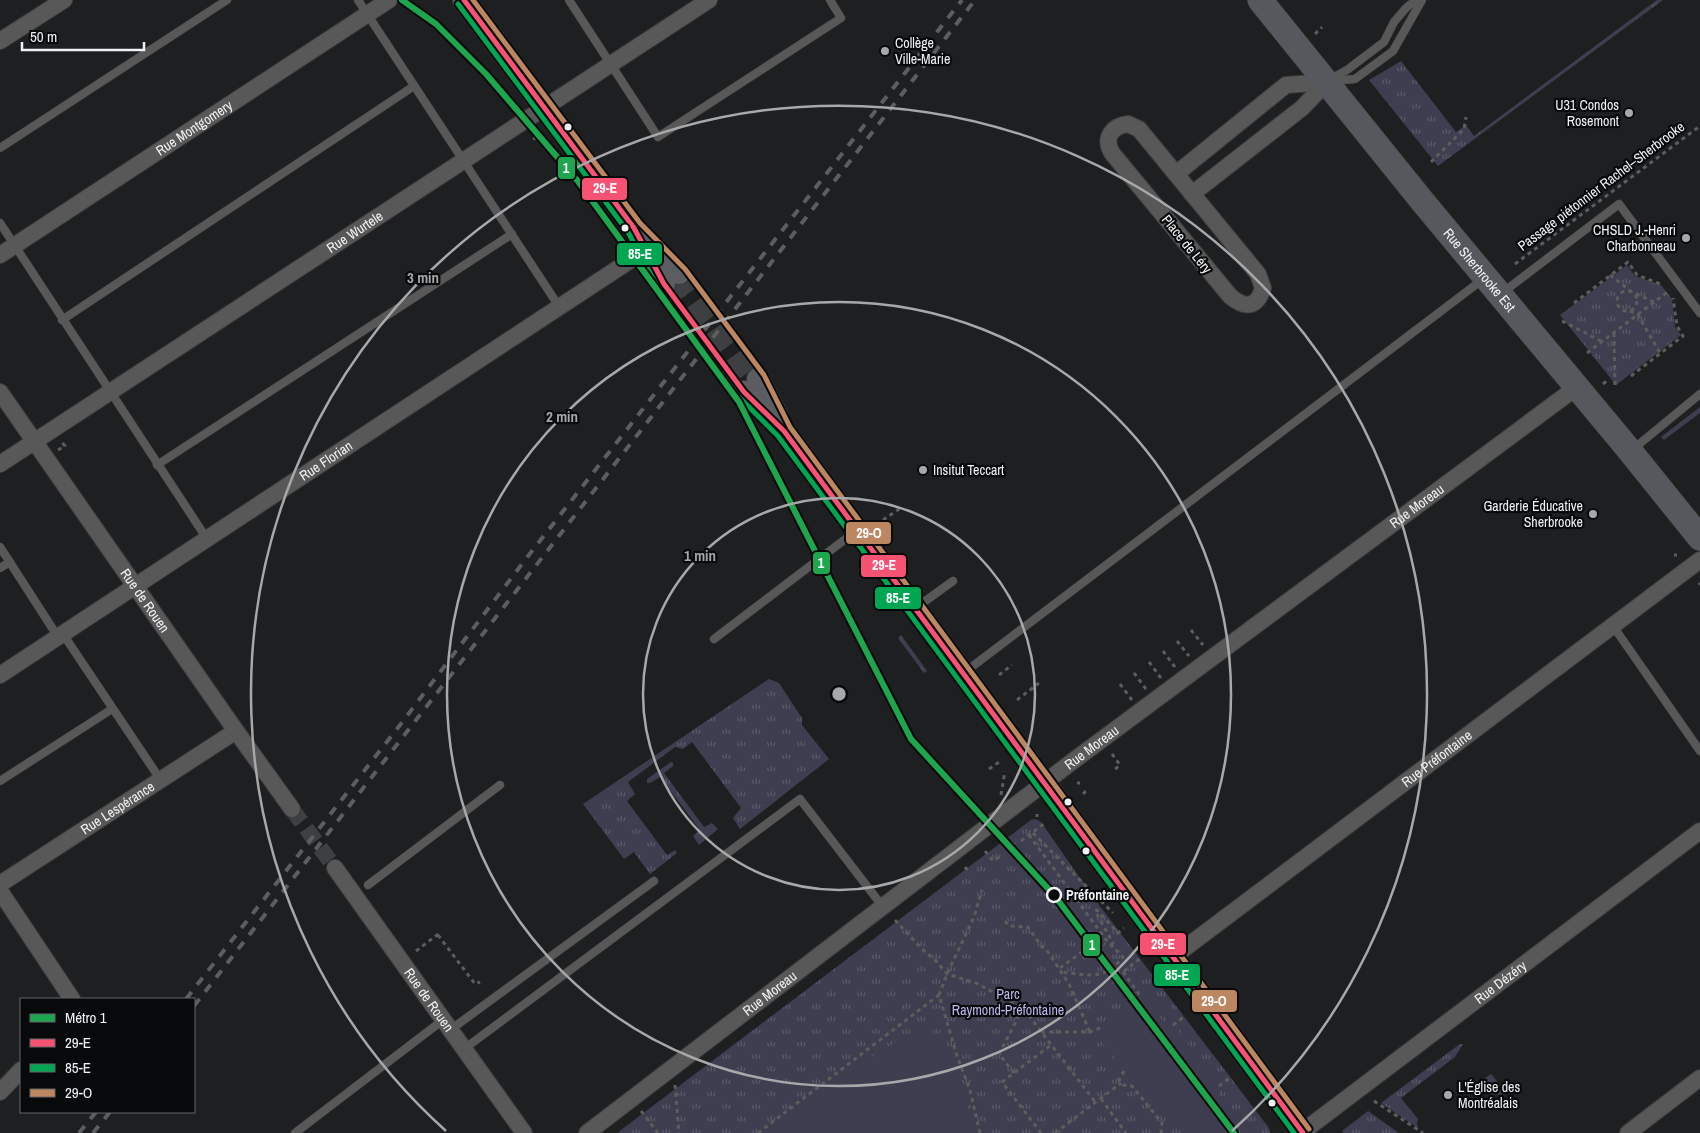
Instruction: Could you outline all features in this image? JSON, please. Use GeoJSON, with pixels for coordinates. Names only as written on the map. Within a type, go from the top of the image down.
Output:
{"type":"FeatureCollection","features":[{"type":"Feature","properties":{"kind":"main road","name":"Rue Sherbrooke Est"},"geometry":{"type":"LineString","coordinates":[[1260,0],[1700,538]]}},
{"type":"Feature","properties":{"kind":"street"},"geometry":{"type":"LineString","coordinates":[[0,41],[64,0]]}},
{"type":"Feature","properties":{"kind":"street","name":"Rue Montgomery"},"geometry":{"type":"LineString","coordinates":[[0,255],[389,0]]}},
{"type":"Feature","properties":{"kind":"street"},"geometry":{"type":"LineString","coordinates":[[464,0],[671,278]]}},
{"type":"Feature","properties":{"kind":"street","name":"Rue Wurtele"},"geometry":{"type":"LineString","coordinates":[[0,464],[709,0]]}},
{"type":"Feature","properties":{"kind":"street"},"geometry":{"type":"LineString","coordinates":[[1176,174],[1286,85],[1327,82]]}},
{"type":"Feature","properties":{"kind":"street"},"geometry":{"type":"LineString","coordinates":[[1192,194],[1302,108],[1327,82]]}},
{"type":"Feature","properties":{"kind":"street","name":"Place de Léry"},"geometry":{"type":"LineString","coordinates":[[1128,124],[1134,126],[1192,194],[1262,281],[1264,288],[1261,295],[1257,301],[1250,305],[1244,305],[1230,296],[1136,182],[1108,147],[1110,134],[1121,125],[1128,124]]}},
{"type":"Feature","properties":{"kind":"street","name":"Rue Florian"},"geometry":{"type":"LineString","coordinates":[[0,675],[649,248]]}},
{"type":"Feature","properties":{"kind":"street"},"geometry":{"type":"LineString","coordinates":[[751,386],[1302,1133]]}},
{"type":"Feature","properties":{"kind":"street","name":"Rue Moreau"},"geometry":{"type":"LineString","coordinates":[[587,1133],[1044,784],[1577,387]]}},
{"type":"Feature","properties":{"kind":"street","name":"Rue de Rouen"},"geometry":{"type":"LineString","coordinates":[[0,392],[134,586],[292,809]]}},
{"type":"Feature","properties":{"kind":"street","name":"Rue Préfontaine"},"geometry":{"type":"LineString","coordinates":[[1174,957],[1700,560]]}},
{"type":"Feature","properties":{"kind":"street","name":"Rue Lespérance"},"geometry":{"type":"LineString","coordinates":[[0,884],[236,731]]}},
{"type":"Feature","properties":{"kind":"street","name":"Rue Dézéry"},"geometry":{"type":"LineString","coordinates":[[1302,1133],[1700,831]]}},
{"type":"Feature","properties":{"kind":"street","name":"Rue de Rouen"},"geometry":{"type":"LineString","coordinates":[[335,868],[524,1133]]}},
{"type":"Feature","properties":{"kind":"street"},"geometry":{"type":"LineString","coordinates":[[0,891],[71,998]]}},
{"type":"Feature","properties":{"kind":"street"},"geometry":{"type":"LineString","coordinates":[[0,1092],[20,1071]]}},
{"type":"Feature","properties":{"kind":"street"},"geometry":{"type":"LineString","coordinates":[[1628,1133],[1700,1078]]}},
{"type":"Feature","properties":{"kind":"lane"},"geometry":{"type":"LineString","coordinates":[[0,148],[227,0]]}},
{"type":"Feature","properties":{"kind":"lane"},"geometry":{"type":"LineString","coordinates":[[358,0],[560,308]]}},
{"type":"Feature","properties":{"kind":"lane"},"geometry":{"type":"LineString","coordinates":[[569,0],[610,66],[658,137],[841,18],[830,0]]}},
{"type":"Feature","properties":{"kind":"lane"},"geometry":{"type":"LineString","coordinates":[[1327,82],[1347,70],[1384,42],[1394,22],[1416,0]]}},
{"type":"Feature","properties":{"kind":"lane"},"geometry":{"type":"LineString","coordinates":[[1327,82],[1355,79],[1393,51],[1422,0]]}},
{"type":"Feature","properties":{"kind":"lane"},"geometry":{"type":"LineString","coordinates":[[62,320],[414,86]]}},
{"type":"Feature","properties":{"kind":"lane"},"geometry":{"type":"LineString","coordinates":[[963,673],[1200,495],[1493,286],[1618,204],[1700,313]]}},
{"type":"Feature","properties":{"kind":"lane"},"geometry":{"type":"LineString","coordinates":[[0,223],[207,539]]}},
{"type":"Feature","properties":{"kind":"lane"},"geometry":{"type":"LineString","coordinates":[[157,465],[512,234]]}},
{"type":"Feature","properties":{"kind":"lane"},"geometry":{"type":"LineString","coordinates":[[1630,451],[1700,394]]}},
{"type":"Feature","properties":{"kind":"lane"},"geometry":{"type":"LineString","coordinates":[[714,639],[858,530]]}},
{"type":"Feature","properties":{"kind":"lane"},"geometry":{"type":"LineString","coordinates":[[0,547],[160,779]]}},
{"type":"Feature","properties":{"kind":"lane"},"geometry":{"type":"LineString","coordinates":[[0,568],[10,562]]}},
{"type":"Feature","properties":{"kind":"lane"},"geometry":{"type":"LineString","coordinates":[[916,608],[953,581]]}},
{"type":"Feature","properties":{"kind":"lane"},"geometry":{"type":"LineString","coordinates":[[1613,626],[1700,751]]}},
{"type":"Feature","properties":{"kind":"lane"},"geometry":{"type":"LineString","coordinates":[[0,781],[112,709]]}},
{"type":"Feature","properties":{"kind":"lane"},"geometry":{"type":"LineString","coordinates":[[368,885],[500,785]]}},
{"type":"Feature","properties":{"kind":"lane"},"geometry":{"type":"LineString","coordinates":[[464,1049],[800,799],[883,907]]}},
{"type":"Feature","properties":{"kind":"lane"},"geometry":{"type":"LineString","coordinates":[[295,1133],[654,881]]}},
{"type":"Feature","properties":{"kind":"path"},"geometry":{"type":"LineString","coordinates":[[1316,34],[1322,27]]}},
{"type":"Feature","properties":{"kind":"path"},"geometry":{"type":"LineString","coordinates":[[1431,162],[1464,129],[1466,117]]}},
{"type":"Feature","properties":{"kind":"path","name":"Passage piétonnier Rachel–Sherbrooke"},"geometry":{"type":"LineString","coordinates":[[1516,264],[1700,126]]}},
{"type":"Feature","properties":{"kind":"path"},"geometry":{"type":"LineString","coordinates":[[1574,303],[1628,262],[1637,275],[1662,284],[1668,291],[1674,300],[1677,326],[1683,336],[1631,376]]}},
{"type":"Feature","properties":{"kind":"path"},"geometry":{"type":"LineString","coordinates":[[1610,275],[1632,292],[1654,302]]}},
{"type":"Feature","properties":{"kind":"path"},"geometry":{"type":"LineString","coordinates":[[1582,359],[1668,291],[1680,286]]}},
{"type":"Feature","properties":{"kind":"path"},"geometry":{"type":"LineString","coordinates":[[1632,292],[1623,291],[1616,299],[1620,309],[1630,310],[1638,315],[1660,353]]}},
{"type":"Feature","properties":{"kind":"path"},"geometry":{"type":"LineString","coordinates":[[1630,310],[1635,306],[1637,300],[1632,292]]}},
{"type":"Feature","properties":{"kind":"path"},"geometry":{"type":"LineString","coordinates":[[1562,321],[1603,342]]}},
{"type":"Feature","properties":{"kind":"path"},"geometry":{"type":"LineString","coordinates":[[1614,333],[1616,387]]}},
{"type":"Feature","properties":{"kind":"path"},"geometry":{"type":"LineString","coordinates":[[1603,384],[1609,379]]}},
{"type":"Feature","properties":{"kind":"path"},"geometry":{"type":"LineString","coordinates":[[883,520],[902,507]]}},
{"type":"Feature","properties":{"kind":"path"},"geometry":{"type":"LineString","coordinates":[[1191,630],[1205,648]]}},
{"type":"Feature","properties":{"kind":"path"},"geometry":{"type":"LineString","coordinates":[[1177,641],[1191,658]]}},
{"type":"Feature","properties":{"kind":"path"},"geometry":{"type":"LineString","coordinates":[[1163,651],[1176,669]]}},
{"type":"Feature","properties":{"kind":"path"},"geometry":{"type":"LineString","coordinates":[[1149,662],[1162,680]]}},
{"type":"Feature","properties":{"kind":"path"},"geometry":{"type":"LineString","coordinates":[[998,675],[1012,665]]}},
{"type":"Feature","properties":{"kind":"path"},"geometry":{"type":"LineString","coordinates":[[1134,673],[1148,691]]}},
{"type":"Feature","properties":{"kind":"path"},"geometry":{"type":"LineString","coordinates":[[1017,700],[1039,683]]}},
{"type":"Feature","properties":{"kind":"path"},"geometry":{"type":"LineString","coordinates":[[1120,684],[1134,702]]}},
{"type":"Feature","properties":{"kind":"path"},"geometry":{"type":"LineString","coordinates":[[1112,754],[1120,765],[1114,770]]}},
{"type":"Feature","properties":{"kind":"path"},"geometry":{"type":"LineString","coordinates":[[989,769],[999,762]]}},
{"type":"Feature","properties":{"kind":"path"},"geometry":{"type":"LineString","coordinates":[[1000,802],[1005,771]]}},
{"type":"Feature","properties":{"kind":"path"},"geometry":{"type":"LineString","coordinates":[[1083,794],[1088,789]]}},
{"type":"Feature","properties":{"kind":"path"},"geometry":{"type":"LineString","coordinates":[[1021,841],[1045,823]]}},
{"type":"Feature","properties":{"kind":"path"},"geometry":{"type":"LineString","coordinates":[[1031,834],[1113,913]]}},
{"type":"Feature","properties":{"kind":"path"},"geometry":{"type":"LineString","coordinates":[[1031,834],[1111,945],[1123,957],[1107,972]]}},
{"type":"Feature","properties":{"kind":"path"},"geometry":{"type":"LineString","coordinates":[[985,852],[993,861],[1002,855]]}},
{"type":"Feature","properties":{"kind":"path"},"geometry":{"type":"LineString","coordinates":[[965,867],[968,871]]}},
{"type":"Feature","properties":{"kind":"path"},"geometry":{"type":"LineString","coordinates":[[758,1133],[939,995],[974,917],[982,890]]}},
{"type":"Feature","properties":{"kind":"path"},"geometry":{"type":"LineString","coordinates":[[1111,945],[1113,943],[1095,911],[1097,910],[1118,933],[1124,928]]}},
{"type":"Feature","properties":{"kind":"path"},"geometry":{"type":"LineString","coordinates":[[895,920],[947,974],[976,983],[1023,1008],[1096,1103]]}},
{"type":"Feature","properties":{"kind":"path"},"geometry":{"type":"LineString","coordinates":[[1005,921],[1009,926],[1028,927],[1042,947],[1046,949],[1061,970],[1090,1032]]}},
{"type":"Feature","properties":{"kind":"path"},"geometry":{"type":"LineString","coordinates":[[416,951],[440,934],[475,984],[480,982]]}},
{"type":"Feature","properties":{"kind":"path"},"geometry":{"type":"LineString","coordinates":[[1061,970],[1104,935]]}},
{"type":"Feature","properties":{"kind":"path"},"geometry":{"type":"LineString","coordinates":[[1061,970],[1092,976],[1107,972],[1123,972],[1142,957]]}},
{"type":"Feature","properties":{"kind":"path"},"geometry":{"type":"LineString","coordinates":[[1123,972],[1141,997]]}},
{"type":"Feature","properties":{"kind":"path"},"geometry":{"type":"LineString","coordinates":[[939,995],[956,1054],[970,1090],[980,1133]]}},
{"type":"Feature","properties":{"kind":"path"},"geometry":{"type":"LineString","coordinates":[[1014,1073],[999,1054],[1023,1008]]}},
{"type":"Feature","properties":{"kind":"path"},"geometry":{"type":"LineString","coordinates":[[1173,1025],[1185,1016]]}},
{"type":"Feature","properties":{"kind":"path"},"geometry":{"type":"LineString","coordinates":[[1040,1032],[1090,1032],[1100,1028]]}},
{"type":"Feature","properties":{"kind":"path"},"geometry":{"type":"LineString","coordinates":[[1041,1133],[1002,1082],[1050,1045]]}},
{"type":"Feature","properties":{"kind":"path"},"geometry":{"type":"LineString","coordinates":[[1121,1083],[1119,1080],[1124,1071]]}},
{"type":"Feature","properties":{"kind":"path"},"geometry":{"type":"LineString","coordinates":[[1219,1086],[1231,1077]]}},
{"type":"Feature","properties":{"kind":"path"},"geometry":{"type":"LineString","coordinates":[[1054,1133],[1121,1083]]}},
{"type":"Feature","properties":{"kind":"path"},"geometry":{"type":"LineString","coordinates":[[1121,1083],[1132,1086],[1162,1123],[1161,1133]]}},
{"type":"Feature","properties":{"kind":"path"},"geometry":{"type":"LineString","coordinates":[[675,1085],[679,1133]]}},
{"type":"Feature","properties":{"kind":"path"},"geometry":{"type":"LineString","coordinates":[[1101,1099],[1126,1133]]}},
{"type":"Feature","properties":{"kind":"path"},"geometry":{"type":"LineString","coordinates":[[1374,1102],[1423,1133]]}},
{"type":"Feature","properties":{"kind":"path"},"geometry":{"type":"LineString","coordinates":[[642,1111],[658,1133]]}},
{"type":"Feature","properties":{"kind":"green space"},"geometry":{"type":"Polygon","coordinates":[[[1657,0],[1663,0],[1438,166],[1369,80],[1401,61],[1456,132],[1466,125],[1474,136],[1657,0]]]}},
{"type":"Feature","properties":{"kind":"green space"},"geometry":{"type":"Polygon","coordinates":[[[1627,265],[1635,276],[1661,285],[1672,299],[1675,327],[1681,335],[1616,385],[1560,315],[1627,265]]]}},
{"type":"Feature","properties":{"kind":"green space"},"geometry":{"type":"Polygon","coordinates":[[[1700,407],[1700,413],[1664,440],[1661,437],[1700,407]]]}},
{"type":"Feature","properties":{"kind":"green space"},"geometry":{"type":"Polygon","coordinates":[[[901,635],[927,671],[924,673],[898,638],[901,635]]]}},
{"type":"Feature","properties":{"kind":"green space"},"geometry":{"type":"Polygon","coordinates":[[[769,679],[779,683],[802,718],[802,725],[829,759],[740,829],[733,818],[741,808],[692,742],[683,749],[675,747],[628,782],[635,794],[627,801],[667,855],[675,850],[677,853],[650,874],[634,852],[624,859],[583,804],[769,679]]]}},
{"type":"Feature","properties":{"kind":"green space"},"geometry":{"type":"Polygon","coordinates":[[[671,762],[673,766],[664,773],[704,827],[712,823],[718,829],[699,845],[693,836],[700,830],[660,777],[647,783],[647,779],[671,762]]]}},
{"type":"Feature","properties":{"kind":"green space","name":"Parc Raymond-Préfontaine"},"geometry":{"type":"Polygon","coordinates":[[[1035,819],[1041,822],[1096,901],[1269,1128],[1270,1133],[617,1133],[1031,820],[1035,819]]]}},
{"type":"Feature","properties":{"kind":"green space"},"geometry":{"type":"Polygon","coordinates":[[[1143,995],[1167,1027],[1172,1023],[1222,1090],[1218,1093],[1238,1119],[1220,1133],[1184,1133],[1151,1090],[1143,1096],[1099,1038],[1104,1035],[1100,1028],[1143,995]]]}},
{"type":"Feature","properties":{"kind":"green space"},"geometry":{"type":"Polygon","coordinates":[[[928,1024],[958,1075],[966,1101],[972,1133],[769,1133],[769,1129],[850,1069],[928,1024]]]}},
{"type":"Feature","properties":{"kind":"green space"},"geometry":{"type":"Polygon","coordinates":[[[1460,1044],[1463,1044],[1455,1057],[1401,1098],[1418,1119],[1418,1128],[1381,1103],[1460,1044]]]}},
{"type":"Feature","properties":{"kind":"green space"},"geometry":{"type":"Polygon","coordinates":[[[1491,1074],[1505,1091],[1500,1095],[1484,1093],[1478,1083],[1491,1074]]]}},
{"type":"Feature","properties":{"kind":"green space"},"geometry":{"type":"Polygon","coordinates":[[[1368,1111],[1399,1133],[1344,1133],[1342,1131],[1368,1111]]]}},
{"type":"Feature","properties":{"kind":"tunnel"},"geometry":{"type":"LineString","coordinates":[[679,273],[758,379]]}},
{"type":"Feature","properties":{"kind":"tunnel"},"geometry":{"type":"LineString","coordinates":[[664,284],[744,392]]}},
{"type":"Feature","properties":{"kind":"tunnel"},"geometry":{"type":"LineString","coordinates":[[292,809],[335,868]]}},
{"type":"Feature","properties":{"kind":"railway"},"geometry":{"type":"LineString","coordinates":[[187,998],[400,725],[525,560],[962,0]]}},
{"type":"Feature","properties":{"kind":"railway"},"geometry":{"type":"LineString","coordinates":[[195,1005],[975,0]]}},
{"type":"Feature","properties":{"kind":"railway"},"geometry":{"type":"LineString","coordinates":[[79,1133],[95,1113]]}},
{"type":"Feature","properties":{"kind":"railway"},"geometry":{"type":"LineString","coordinates":[[93,1133],[109,1113]]}},
{"type":"Feature","properties":{"kind":"metro line","name":"1"},"geometry":{"type":"LineString","coordinates":[[402,0],[436,24],[486,74],[577,180],[739,402],[911,739],[1054,895],[1234,1133]]}},
{"type":"Feature","properties":{"kind":"transit line","name":"29-E"},"geometry":{"type":"LineString","coordinates":[[464,0],[634,228],[664,284],[744,392],[784,431],[1303,1133]]}},
{"type":"Feature","properties":{"kind":"transit line","name":"29-O"},"geometry":{"type":"LineString","coordinates":[[473,0],[640,223],[685,269],[764,375],[790,427],[1309,1129]]}},
{"type":"Feature","properties":{"kind":"transit line","name":"85-E"},"geometry":{"type":"LineString","coordinates":[[458,4],[628,232],[658,288],[738,396],[778,436],[1294,1133]]}},
{"type":"Feature","properties":{"kind":"place","name":"Collège Ville-Marie"},"geometry":{"type":"Point","coordinates":[885,51]}},
{"type":"Feature","properties":{"kind":"place","name":"U31 Condos Rosemont"},"geometry":{"type":"Point","coordinates":[1629,113]}},
{"type":"Feature","properties":{"kind":"place","name":"CHSLD J.-Henri Charbonneau"},"geometry":{"type":"Point","coordinates":[1686,238]}},
{"type":"Feature","properties":{"kind":"place","name":"Insitut Teccart"},"geometry":{"type":"Point","coordinates":[923,470]}},
{"type":"Feature","properties":{"kind":"place","name":"Garderie Éducative Sherbrooke"},"geometry":{"type":"Point","coordinates":[1593,514]}},
{"type":"Feature","properties":{"kind":"place","name":"Préfontaine"},"geometry":{"type":"Point","coordinates":[1054,895]}},
{"type":"Feature","properties":{"kind":"place","name":"L'Église des Montréalais"},"geometry":{"type":"Point","coordinates":[1448,1095]}}]}
